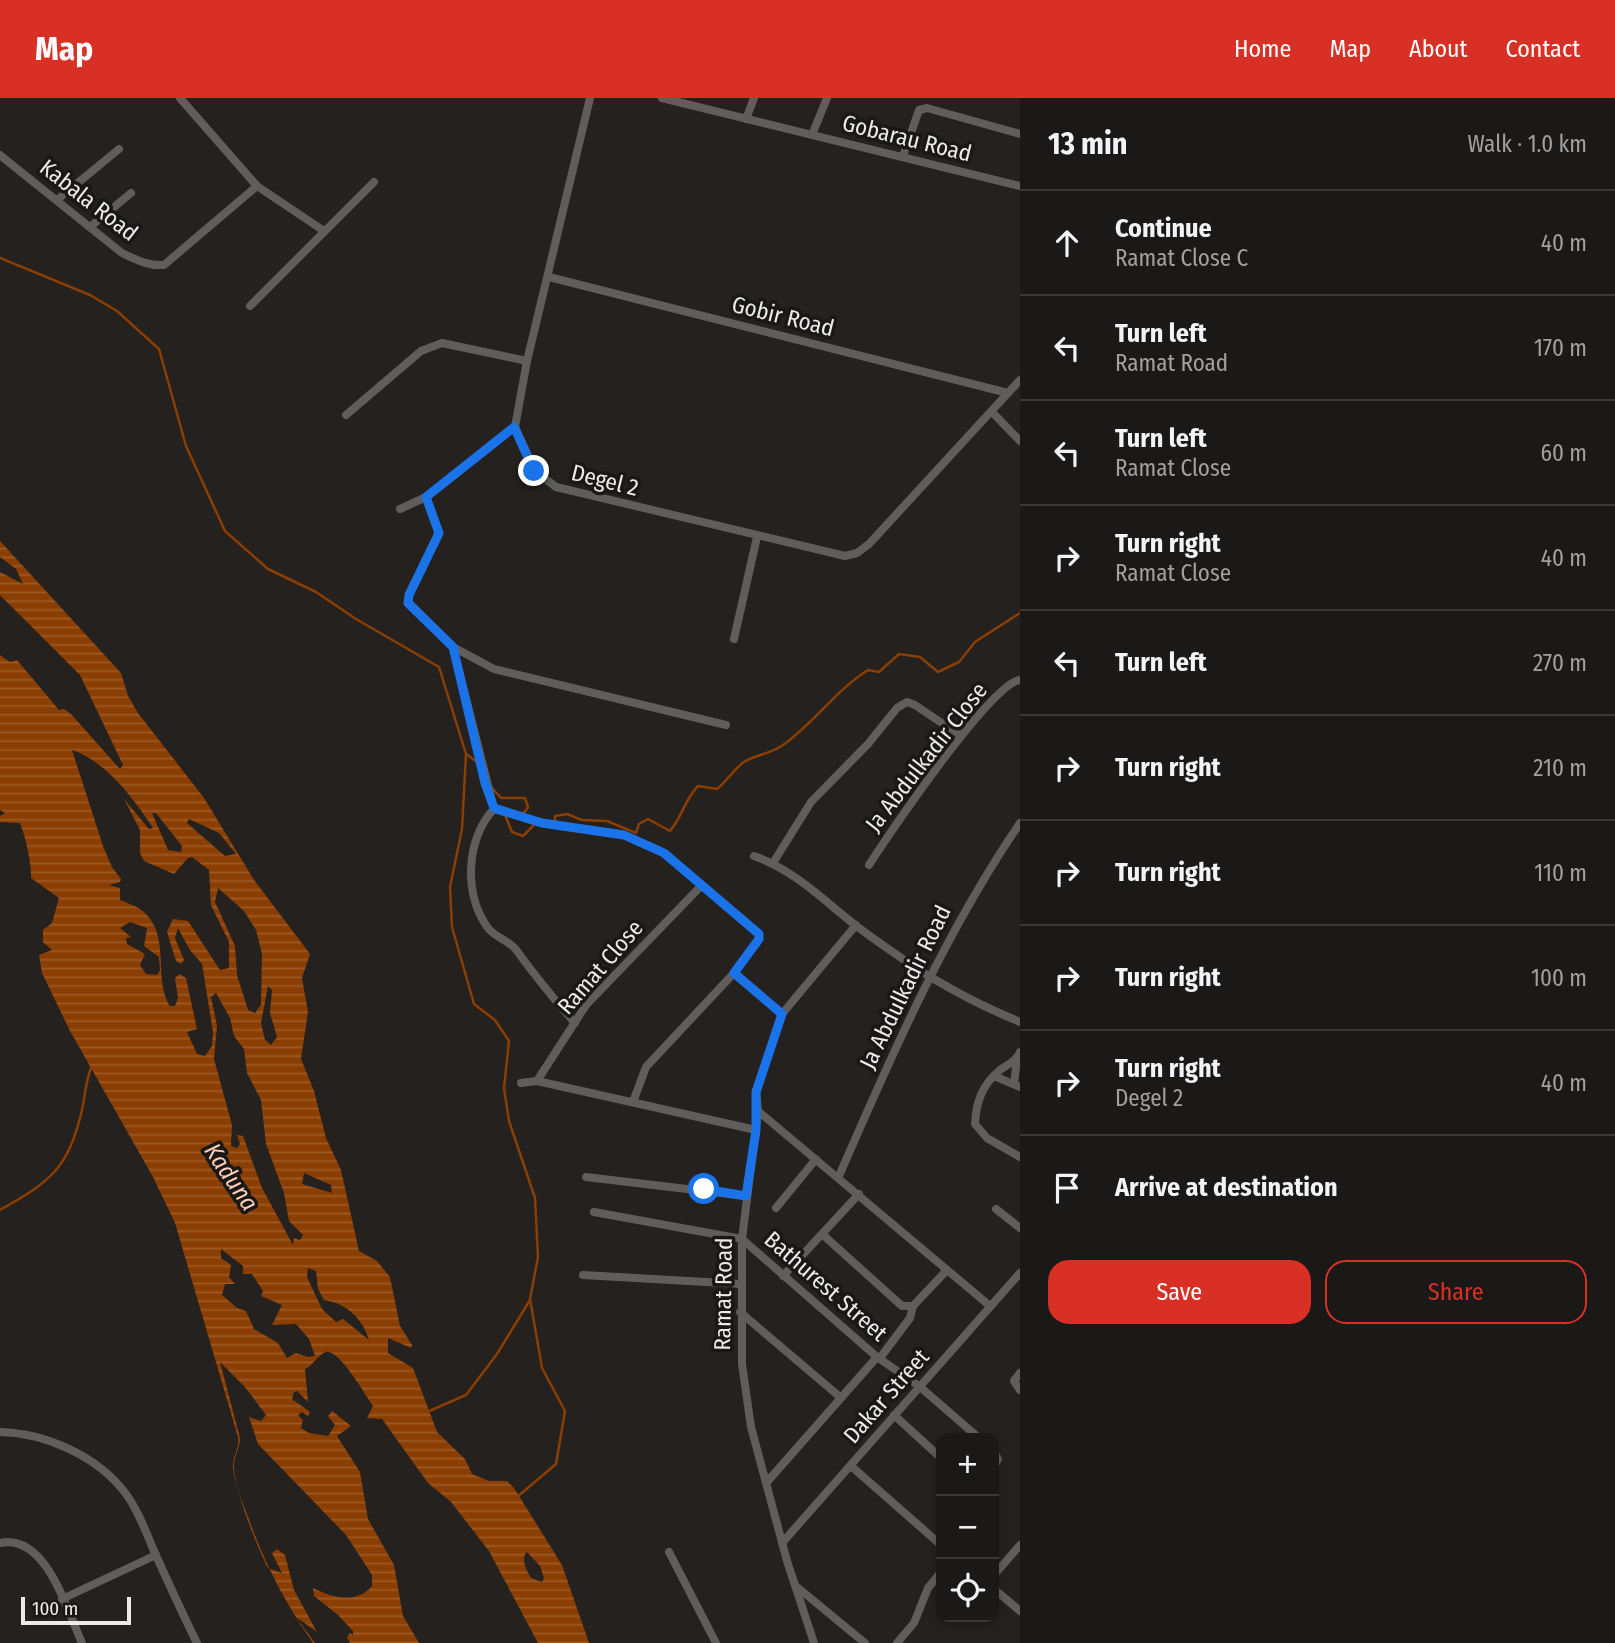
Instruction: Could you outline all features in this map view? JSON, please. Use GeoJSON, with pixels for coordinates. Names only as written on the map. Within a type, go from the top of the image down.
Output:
{"type":"FeatureCollection","features":[{"type":"Feature","properties":{"kind":"street"},"geometry":{"type":"LineString","coordinates":[[180,98],[257,186],[324,230]]}},
{"type":"Feature","properties":{"kind":"street"},"geometry":{"type":"LineString","coordinates":[[400,509],[426,497],[514,427],[527,361],[590,98]]}},
{"type":"Feature","properties":{"kind":"street","name":"Gobarau Road"},"geometry":{"type":"LineString","coordinates":[[662,98],[1020,187]]}},
{"type":"Feature","properties":{"kind":"street"},"geometry":{"type":"LineString","coordinates":[[746,119],[754,98]]}},
{"type":"Feature","properties":{"kind":"street"},"geometry":{"type":"LineString","coordinates":[[812,135],[827,98]]}},
{"type":"Feature","properties":{"kind":"street"},"geometry":{"type":"LineString","coordinates":[[903,156],[919,110],[927,108],[1020,134]]}},
{"type":"Feature","properties":{"kind":"street"},"geometry":{"type":"LineString","coordinates":[[57,200],[119,149]]}},
{"type":"Feature","properties":{"kind":"street","name":"Kabala Road"},"geometry":{"type":"LineString","coordinates":[[0,155],[122,253],[143,264],[164,265],[257,186]]}},
{"type":"Feature","properties":{"kind":"street"},"geometry":{"type":"LineString","coordinates":[[250,306],[374,182]]}},
{"type":"Feature","properties":{"kind":"street"},"geometry":{"type":"LineString","coordinates":[[90,227],[131,192]]}},
{"type":"Feature","properties":{"kind":"street","name":"Gobir Road"},"geometry":{"type":"LineString","coordinates":[[549,277],[1008,393]]}},
{"type":"Feature","properties":{"kind":"street"},"geometry":{"type":"LineString","coordinates":[[346,415],[421,351],[433,344],[442,343],[527,361]]}},
{"type":"Feature","properties":{"kind":"street"},"geometry":{"type":"LineString","coordinates":[[1020,380],[993,414],[1020,441]]}},
{"type":"Feature","properties":{"kind":"street","name":"Degel 2"},"geometry":{"type":"LineString","coordinates":[[514,427],[534,471],[556,487],[845,556],[857,553],[993,414]]}},
{"type":"Feature","properties":{"kind":"street"},"geometry":{"type":"LineString","coordinates":[[426,497],[439,533],[409,595],[408,603],[453,647],[494,669],[726,725]]}},
{"type":"Feature","properties":{"kind":"street"},"geometry":{"type":"LineString","coordinates":[[734,639],[757,537]]}},
{"type":"Feature","properties":{"kind":"street"},"geometry":{"type":"LineString","coordinates":[[453,647],[485,783],[494,808]]}},
{"type":"Feature","properties":{"kind":"street","name":"Ja Abdulkadir Close"},"geometry":{"type":"LineString","coordinates":[[869,865],[961,736],[1000,690],[1020,680]]}},
{"type":"Feature","properties":{"kind":"street"},"geometry":{"type":"LineString","coordinates":[[773,863],[811,802],[868,744],[897,708],[907,702],[961,736]]}},
{"type":"Feature","properties":{"kind":"street"},"geometry":{"type":"LineString","coordinates":[[494,808],[542,823],[624,835],[664,853],[759,934],[759,939],[734,973],[646,1068],[633,1102]]}},
{"type":"Feature","properties":{"kind":"street"},"geometry":{"type":"LineString","coordinates":[[494,808],[484,819],[472,851],[471,891],[478,913],[490,931],[517,951],[530,971],[575,1023]]}},
{"type":"Feature","properties":{"kind":"street","name":"Ja Abdulkadir Road"},"geometry":{"type":"LineString","coordinates":[[839,1176],[928,978],[960,917],[1020,822]]}},
{"type":"Feature","properties":{"kind":"street"},"geometry":{"type":"LineString","coordinates":[[754,856],[773,863],[813,888],[856,925],[928,978],[1020,1022]]}},
{"type":"Feature","properties":{"kind":"street","name":"Ramat Close"},"geometry":{"type":"LineString","coordinates":[[537,1081],[586,1006],[701,886]]}},
{"type":"Feature","properties":{"kind":"street","name":"Ramat Road"},"geometry":{"type":"LineString","coordinates":[[814,1643],[782,1543],[746,1404],[740,1312],[742,1239],[758,1111],[756,1092],[782,1014],[856,925]]}},
{"type":"Feature","properties":{"kind":"street"},"geometry":{"type":"LineString","coordinates":[[734,973],[782,1014]]}},
{"type":"Feature","properties":{"kind":"street"},"geometry":{"type":"LineString","coordinates":[[1019,1056],[994,1076],[979,1094],[975,1124],[987,1138],[1020,1157]]}},
{"type":"Feature","properties":{"kind":"street"},"geometry":{"type":"LineString","coordinates":[[994,1076],[1017,1086],[1019,1056]]}},
{"type":"Feature","properties":{"kind":"street"},"geometry":{"type":"LineString","coordinates":[[521,1083],[537,1081],[756,1130]]}},
{"type":"Feature","properties":{"kind":"street"},"geometry":{"type":"LineString","coordinates":[[758,1111],[839,1176],[990,1306]]}},
{"type":"Feature","properties":{"kind":"street"},"geometry":{"type":"LineString","coordinates":[[776,1208],[816,1159]]}},
{"type":"Feature","properties":{"kind":"street"},"geometry":{"type":"LineString","coordinates":[[586,1177],[746,1196]]}},
{"type":"Feature","properties":{"kind":"street"},"geometry":{"type":"LineString","coordinates":[[782,1276],[859,1194]]}},
{"type":"Feature","properties":{"kind":"street"},"geometry":{"type":"LineString","coordinates":[[996,1209],[1020,1228]]}},
{"type":"Feature","properties":{"kind":"street"},"geometry":{"type":"LineString","coordinates":[[594,1212],[742,1239]]}},
{"type":"Feature","properties":{"kind":"street"},"geometry":{"type":"LineString","coordinates":[[822,1234],[902,1306],[913,1306]]}},
{"type":"Feature","properties":{"kind":"street","name":"Bathurest Street"},"geometry":{"type":"LineString","coordinates":[[742,1239],[878,1358],[919,1386],[973,1433]]}},
{"type":"Feature","properties":{"kind":"street"},"geometry":{"type":"LineString","coordinates":[[767,1482],[840,1397],[878,1358],[910,1318],[913,1306],[947,1270]]}},
{"type":"Feature","properties":{"kind":"street","name":"Dakar Street"},"geometry":{"type":"LineString","coordinates":[[782,1543],[1020,1273]]}},
{"type":"Feature","properties":{"kind":"street"},"geometry":{"type":"LineString","coordinates":[[583,1275],[741,1284]]}},
{"type":"Feature","properties":{"kind":"street"},"geometry":{"type":"LineString","coordinates":[[740,1312],[840,1397]]}},
{"type":"Feature","properties":{"kind":"street"},"geometry":{"type":"LineString","coordinates":[[1020,1373],[1014,1381],[1020,1390]]}},
{"type":"Feature","properties":{"kind":"street"},"geometry":{"type":"LineString","coordinates":[[894,1415],[936,1453]]}},
{"type":"Feature","properties":{"kind":"street"},"geometry":{"type":"LineString","coordinates":[[0,1433],[15,1433],[54,1442],[78,1453],[127,1494],[197,1643]]}},
{"type":"Feature","properties":{"kind":"street"},"geometry":{"type":"LineString","coordinates":[[851,1466],[936,1541]]}},
{"type":"Feature","properties":{"kind":"street"},"geometry":{"type":"LineString","coordinates":[[0,1543],[9,1541],[30,1547],[48,1569],[82,1643]]}},
{"type":"Feature","properties":{"kind":"street"},"geometry":{"type":"LineString","coordinates":[[999,1569],[1020,1545]]}},
{"type":"Feature","properties":{"kind":"street"},"geometry":{"type":"LineString","coordinates":[[669,1552],[716,1643]]}},
{"type":"Feature","properties":{"kind":"street"},"geometry":{"type":"LineString","coordinates":[[62,1599],[156,1555]]}},
{"type":"Feature","properties":{"kind":"street"},"geometry":{"type":"LineString","coordinates":[[897,1643],[915,1623],[928,1588],[936,1578]]}},
{"type":"Feature","properties":{"kind":"street"},"geometry":{"type":"LineString","coordinates":[[795,1585],[865,1643]]}},
{"type":"Feature","properties":{"kind":"street"},"geometry":{"type":"LineString","coordinates":[[999,1593],[1020,1611]]}},
{"type":"Feature","properties":{"kind":"water","name":"Kaduna"},"geometry":{"type":"Polygon","coordinates":[[[0,541],[121,673],[128,696],[138,713],[204,798],[254,880],[310,954],[302,978],[308,1012],[301,1059],[314,1091],[326,1138],[341,1170],[359,1251],[377,1261],[390,1277],[400,1326],[412,1345],[411,1348],[388,1338],[388,1353],[413,1368],[437,1432],[465,1459],[472,1474],[489,1481],[507,1481],[514,1488],[562,1565],[589,1643],[538,1643],[489,1551],[451,1502],[428,1483],[382,1419],[367,1418],[373,1406],[344,1365],[331,1353],[323,1353],[305,1369],[308,1402],[297,1391],[292,1399],[310,1412],[308,1416],[302,1412],[298,1415],[303,1420],[301,1428],[309,1433],[328,1436],[335,1425],[328,1416],[332,1411],[351,1426],[337,1436],[360,1472],[368,1519],[394,1565],[403,1616],[419,1643],[350,1643],[347,1637],[350,1633],[353,1635],[353,1631],[314,1596],[313,1588],[343,1598],[359,1596],[372,1586],[372,1575],[346,1535],[258,1444],[249,1417],[261,1421],[266,1415],[245,1387],[220,1362],[240,1438],[234,1464],[239,1493],[233,1468],[238,1437],[175,1223],[153,1177],[70,1031],[42,973],[39,955],[52,950],[43,942],[43,930],[52,923],[59,898],[31,878],[28,850],[20,823],[0,822],[0,816],[5,813],[0,810],[0,655],[10,662],[17,660],[59,710],[64,709],[71,714],[120,769],[123,765],[80,675],[0,595],[0,572],[23,584],[16,569],[0,557],[0,541]],[[72,750],[112,867],[121,879],[120,882],[109,885],[120,888],[120,900],[140,909],[156,930],[162,982],[170,1006],[175,1006],[178,998],[175,978],[180,974],[186,978],[197,1029],[187,1032],[197,1054],[205,1056],[212,1046],[213,1032],[202,964],[190,950],[178,928],[175,938],[184,960],[181,964],[176,961],[167,932],[173,919],[188,921],[220,970],[229,968],[229,942],[211,905],[209,870],[192,857],[174,874],[144,861],[140,853],[140,830],[124,799],[149,829],[153,828],[128,793],[108,772],[72,750]],[[152,813],[168,850],[181,852],[182,846],[156,813],[152,813]],[[189,819],[187,823],[225,856],[236,854],[219,833],[189,819]],[[218,888],[215,902],[235,946],[237,975],[248,1010],[255,1013],[261,1005],[262,954],[256,930],[244,911],[218,888]],[[130,922],[120,928],[131,937],[126,938],[127,944],[145,954],[140,965],[146,974],[157,975],[160,970],[159,957],[144,946],[147,928],[130,922]],[[268,986],[261,1023],[265,1040],[271,1045],[277,1037],[270,1013],[272,990],[268,986]],[[216,993],[211,997],[217,1026],[214,1059],[232,1125],[231,1146],[237,1148],[240,1144],[237,1135],[243,1136],[262,1188],[293,1245],[294,1238],[300,1240],[303,1235],[289,1221],[284,1193],[266,1144],[261,1100],[247,1073],[244,1049],[234,1036],[230,1018],[216,993]],[[304,1173],[302,1184],[332,1193],[331,1185],[304,1173]],[[221,1249],[221,1258],[231,1265],[229,1277],[235,1284],[225,1284],[222,1295],[237,1308],[246,1311],[254,1329],[278,1343],[287,1358],[296,1353],[315,1356],[309,1339],[296,1324],[272,1325],[282,1305],[261,1296],[263,1291],[252,1274],[243,1274],[243,1266],[221,1249]],[[308,1268],[307,1277],[322,1309],[336,1322],[343,1319],[369,1340],[362,1324],[352,1312],[339,1304],[324,1300],[318,1289],[316,1271],[308,1268]],[[527,1552],[524,1561],[531,1578],[542,1582],[544,1578],[540,1566],[527,1552]]]}},
{"type":"Feature","properties":{"kind":"water"},"geometry":{"type":"Polygon","coordinates":[[[239,1493],[269,1568],[258,1546],[239,1493]]]}},
{"type":"Feature","properties":{"kind":"water"},"geometry":{"type":"Polygon","coordinates":[[[277,1549],[285,1555],[294,1590],[317,1632],[296,1617],[269,1568],[282,1573],[272,1553],[277,1549]]]}},
{"type":"Feature","properties":{"kind":"waterway"},"geometry":{"type":"LineString","coordinates":[[0,258],[90,295],[117,311],[159,349],[186,446],[225,531],[268,569],[316,592],[356,619],[439,667],[466,754],[462,829],[450,887],[452,927],[474,1004],[495,1020],[509,1041],[504,1088],[509,1121],[535,1198],[538,1257],[530,1299],[542,1368],[565,1411],[556,1464],[517,1497]]}},
{"type":"Feature","properties":{"kind":"waterway"},"geometry":{"type":"LineString","coordinates":[[552,822],[555,821],[555,816],[567,814],[582,820],[607,821],[636,833],[639,824],[648,819],[670,831],[698,786],[717,789],[744,762],[783,745],[868,670],[879,672],[899,654],[920,657],[938,672],[959,662],[975,642],[1020,613]]}},
{"type":"Feature","properties":{"kind":"waterway"},"geometry":{"type":"LineString","coordinates":[[466,754],[480,764]]}},
{"type":"Feature","properties":{"kind":"waterway"},"geometry":{"type":"LineString","coordinates":[[492,788],[501,798],[525,798],[528,807],[524,813],[519,813]]}},
{"type":"Feature","properties":{"kind":"waterway"},"geometry":{"type":"LineString","coordinates":[[505,815],[512,832],[523,836],[535,824]]}},
{"type":"Feature","properties":{"kind":"waterway"},"geometry":{"type":"LineString","coordinates":[[0,1210],[45,1181],[63,1160],[77,1130],[91,1068]]}},
{"type":"Feature","properties":{"kind":"waterway"},"geometry":{"type":"LineString","coordinates":[[427,1412],[466,1395],[497,1354],[530,1300]]}},
{"type":"Feature","properties":{"kind":"route"},"geometry":{"type":"LineString","coordinates":[[534,471],[514,427],[426,497],[439,527],[438,542],[409,595],[408,603],[453,647],[485,783],[494,808],[542,823],[624,835],[664,853],[701,886],[757,929],[759,939],[734,973],[782,1014],[775,1028],[756,1092],[758,1111],[746,1196],[704,1189]]}}]}
